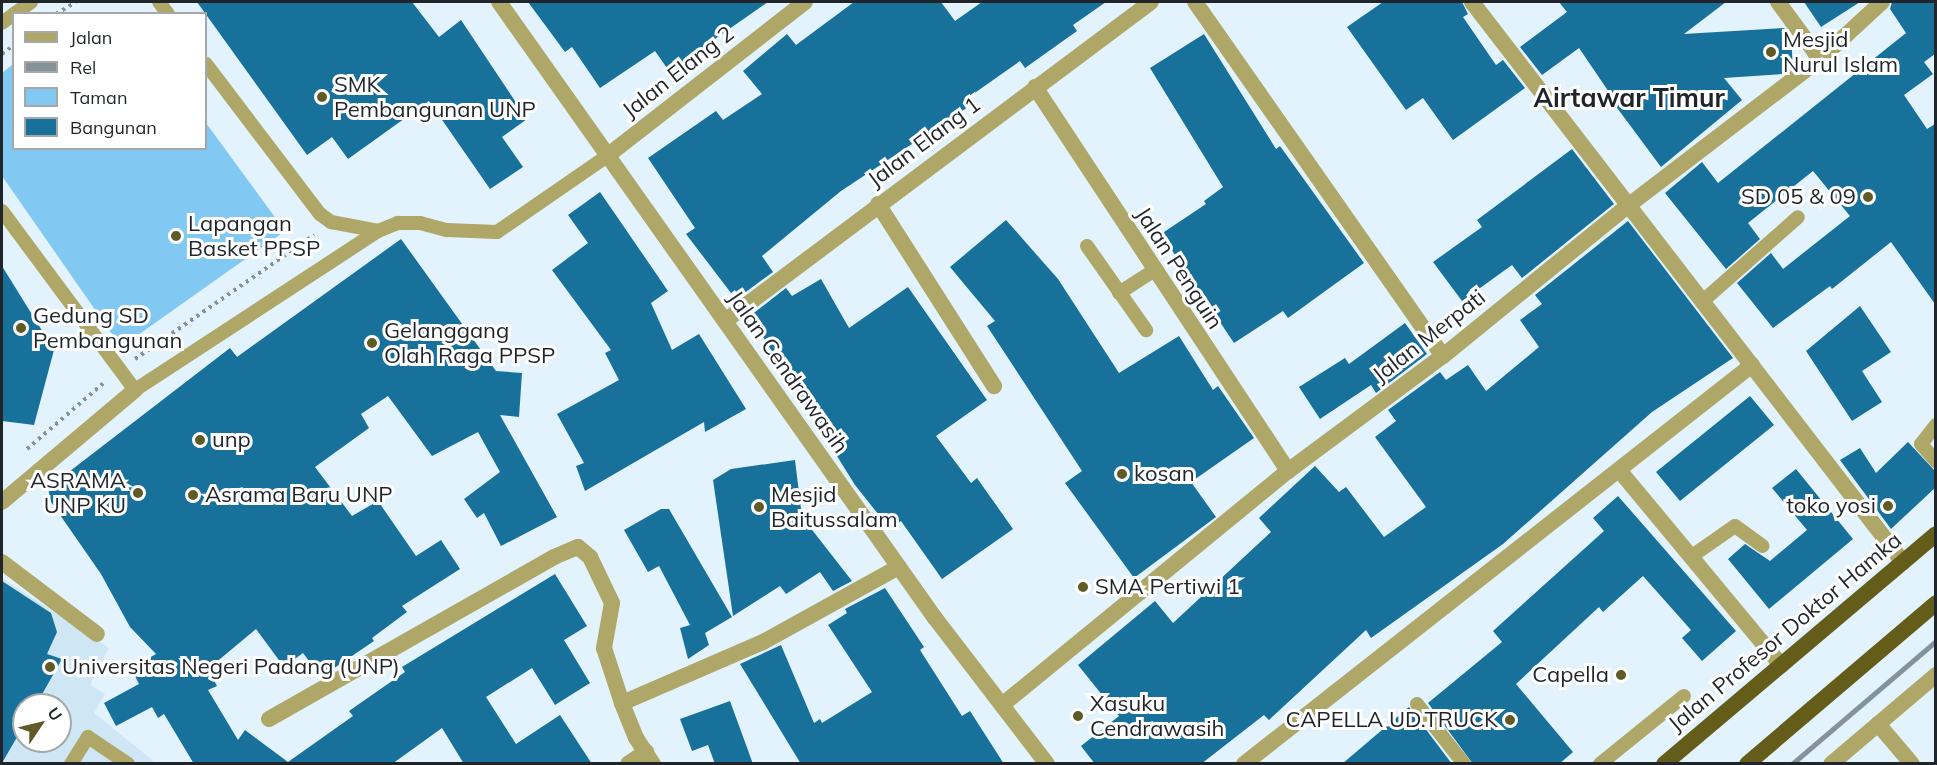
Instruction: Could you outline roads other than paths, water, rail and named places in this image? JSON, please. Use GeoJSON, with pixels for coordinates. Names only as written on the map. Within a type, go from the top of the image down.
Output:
{"type":"FeatureCollection","features":[{"type":"Feature","properties":{"kind":"highway","name":"Jalan Profesor Doktor Hamka"},"geometry":{"type":"LineString","coordinates":[[1664,764],[1935,534]]}},
{"type":"Feature","properties":{"kind":"highway"},"geometry":{"type":"LineString","coordinates":[[1747,764],[1935,603]]}},
{"type":"Feature","properties":{"kind":"street","name":"Jalan Cendrawasih"},"geometry":{"type":"LineString","coordinates":[[499,2],[899,567],[1047,764]]}},
{"type":"Feature","properties":{"kind":"street","name":"Jalan Elang 2"},"geometry":{"type":"LineString","coordinates":[[607,156],[805,2]]}},
{"type":"Feature","properties":{"kind":"street","name":"Jalan Elang 1"},"geometry":{"type":"LineString","coordinates":[[725,321],[878,204],[1151,2]]}},
{"type":"Feature","properties":{"kind":"street"},"geometry":{"type":"LineString","coordinates":[[1195,2],[1443,356]]}},
{"type":"Feature","properties":{"kind":"street"},"geometry":{"type":"LineString","coordinates":[[1472,2],[1704,300],[1903,562]]}},
{"type":"Feature","properties":{"kind":"street"},"geometry":{"type":"LineString","coordinates":[[1778,2],[1820,59]]}},
{"type":"Feature","properties":{"kind":"street","name":"Jalan Merpati"},"geometry":{"type":"LineString","coordinates":[[1002,705],[1288,471],[1443,356],[1629,205],[1820,59],[1882,2]]}},
{"type":"Feature","properties":{"kind":"street","name":"Jalan Penguin"},"geometry":{"type":"LineString","coordinates":[[1035,87],[1153,271],[1288,471]]}},
{"type":"Feature","properties":{"kind":"street"},"geometry":{"type":"LineString","coordinates":[[878,204],[994,386]]}},
{"type":"Feature","properties":{"kind":"street"},"geometry":{"type":"LineString","coordinates":[[1244,764],[1752,365]]}},
{"type":"Feature","properties":{"kind":"street"},"geometry":{"type":"LineString","coordinates":[[2,502],[135,390]]}},
{"type":"Feature","properties":{"kind":"street"},"geometry":{"type":"LineString","coordinates":[[1619,470],[1781,665]]}},
{"type":"Feature","properties":{"kind":"street"},"geometry":{"type":"LineString","coordinates":[[269,719],[554,557],[578,548],[590,557],[612,603],[604,648],[622,703],[650,758],[628,764]]}},
{"type":"Feature","properties":{"kind":"street"},"geometry":{"type":"LineString","coordinates":[[2,562],[98,634]]}},
{"type":"Feature","properties":{"kind":"street"},"geometry":{"type":"LineString","coordinates":[[622,703],[764,642],[899,567]]}},
{"type":"Feature","properties":{"kind":"street"},"geometry":{"type":"LineString","coordinates":[[1831,764],[1935,675]]}},
{"type":"Feature","properties":{"kind":"street"},"geometry":{"type":"LineString","coordinates":[[1878,724],[1912,764]]}},
{"type":"Feature","properties":{"kind":"lane"},"geometry":{"type":"LineString","coordinates":[[17,12],[31,2]]}},
{"type":"Feature","properties":{"kind":"lane"},"geometry":{"type":"LineString","coordinates":[[207,65],[303,196],[331,222],[378,231]]}},
{"type":"Feature","properties":{"kind":"lane"},"geometry":{"type":"LineString","coordinates":[[2,211],[118,371],[135,390],[378,231],[398,223],[420,223],[459,232],[496,232],[607,156]]}},
{"type":"Feature","properties":{"kind":"lane"},"geometry":{"type":"LineString","coordinates":[[1704,300],[1798,217]]}},
{"type":"Feature","properties":{"kind":"lane"},"geometry":{"type":"LineString","coordinates":[[1087,246],[1146,330]]}},
{"type":"Feature","properties":{"kind":"lane"},"geometry":{"type":"LineString","coordinates":[[1119,293],[1153,271]]}},
{"type":"Feature","properties":{"kind":"lane"},"geometry":{"type":"LineString","coordinates":[[1935,425],[1922,444],[1935,461]]}},
{"type":"Feature","properties":{"kind":"lane"},"geometry":{"type":"LineString","coordinates":[[1692,556],[1735,526],[1763,546]]}},
{"type":"Feature","properties":{"kind":"lane"},"geometry":{"type":"LineString","coordinates":[[1600,764],[1684,696]]}},
{"type":"Feature","properties":{"kind":"lane"},"geometry":{"type":"LineString","coordinates":[[1418,704],[1464,764]]}},
{"type":"Feature","properties":{"kind":"lane"},"geometry":{"type":"LineString","coordinates":[[71,764],[88,736],[128,764]]}},
{"type":"Feature","properties":{"kind":"railway"},"geometry":{"type":"LineString","coordinates":[[1792,764],[1936,641]]}},
{"type":"Feature","properties":{"kind":"place","name":"Mesjid Nurul Islam"},"geometry":{"type":"Point","coordinates":[1771,52]}},
{"type":"Feature","properties":{"kind":"place","name":"SMK Pembangunan UNP"},"geometry":{"type":"Point","coordinates":[322,97]}},
{"type":"Feature","properties":{"kind":"place","name":"SD 05 & 09"},"geometry":{"type":"Point","coordinates":[1868,197]}},
{"type":"Feature","properties":{"kind":"place","name":"Lapangan Basket PPSP"},"geometry":{"type":"Point","coordinates":[176,236]}},
{"type":"Feature","properties":{"kind":"place","name":"Gedung SD Pembangunan"},"geometry":{"type":"Point","coordinates":[21,328]}},
{"type":"Feature","properties":{"kind":"place","name":"Gelanggang Olah Raga PPSP"},"geometry":{"type":"Point","coordinates":[372,343]}},
{"type":"Feature","properties":{"kind":"place","name":"unp"},"geometry":{"type":"Point","coordinates":[200,440]}},
{"type":"Feature","properties":{"kind":"place","name":"kosan"},"geometry":{"type":"Point","coordinates":[1122,474]}},
{"type":"Feature","properties":{"kind":"place","name":"ASRAMA UNP KU"},"geometry":{"type":"Point","coordinates":[138,493]}},
{"type":"Feature","properties":{"kind":"place","name":"Asrama Baru UNP"},"geometry":{"type":"Point","coordinates":[193,495]}},
{"type":"Feature","properties":{"kind":"place","name":"toko yosi"},"geometry":{"type":"Point","coordinates":[1888,506]}},
{"type":"Feature","properties":{"kind":"place","name":"Mesjid Baitussalam"},"geometry":{"type":"Point","coordinates":[759,507]}},
{"type":"Feature","properties":{"kind":"place","name":"SMA Pertiwi 1"},"geometry":{"type":"Point","coordinates":[1083,587]}},
{"type":"Feature","properties":{"kind":"place","name":"Universitas Negeri Padang (UNP)"},"geometry":{"type":"Point","coordinates":[50,667]}},
{"type":"Feature","properties":{"kind":"place","name":"Capella"},"geometry":{"type":"Point","coordinates":[1621,675]}},
{"type":"Feature","properties":{"kind":"place","name":"Xasuku Cendrawasih"},"geometry":{"type":"Point","coordinates":[1078,716]}},
{"type":"Feature","properties":{"kind":"place","name":"CAPELLA UD.TRUCK"},"geometry":{"type":"Point","coordinates":[1510,720]}},
{"type":"Feature","properties":{"kind":"district","name":"Airtawar Timur"},"geometry":{"type":"Point","coordinates":[1629,98]}}]}
